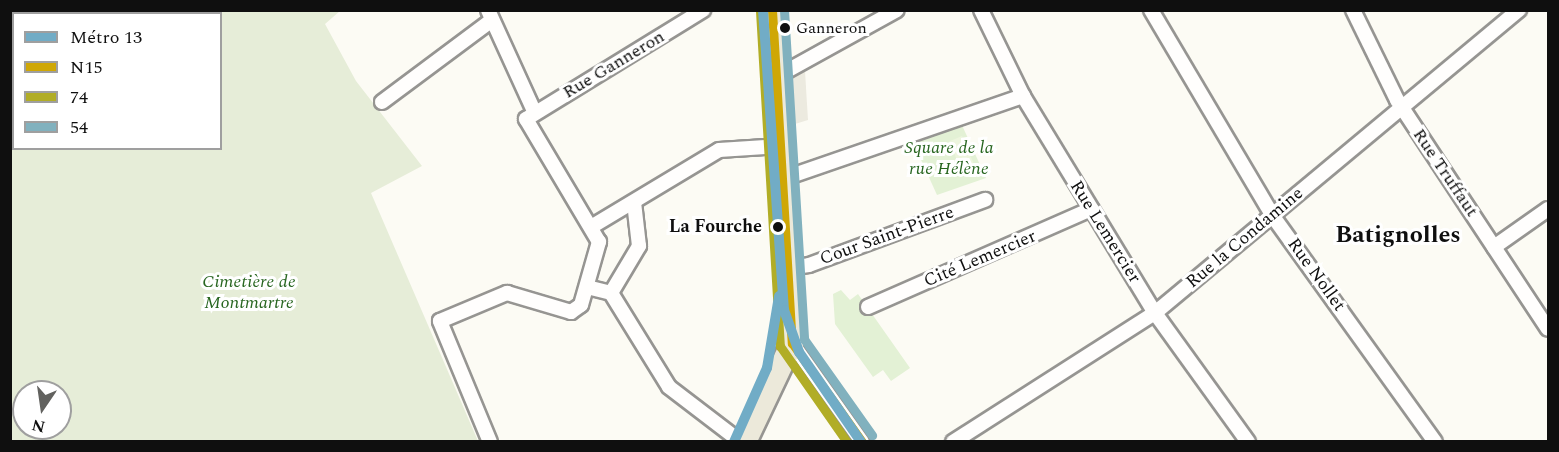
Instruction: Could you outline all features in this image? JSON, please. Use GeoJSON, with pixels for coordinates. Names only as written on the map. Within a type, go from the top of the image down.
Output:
{"type":"FeatureCollection","features":[{"type":"Feature","properties":{"kind":"main road"},"geometry":{"type":"LineString","coordinates":[[743,441],[792,343],[772,10]]}},
{"type":"Feature","properties":{"kind":"street","name":"Rue Ganneron"},"geometry":{"type":"LineString","coordinates":[[531,116],[703,10]]}},
{"type":"Feature","properties":{"kind":"street"},"geometry":{"type":"LineString","coordinates":[[776,77],[897,10]]}},
{"type":"Feature","properties":{"kind":"street","name":"Rue Lemercier"},"geometry":{"type":"LineString","coordinates":[[981,10],[1023,96],[1155,313],[1248,441]]}},
{"type":"Feature","properties":{"kind":"street","name":"Rue Nollet"},"geometry":{"type":"LineString","coordinates":[[1151,10],[1272,214],[1435,441]]}},
{"type":"Feature","properties":{"kind":"street","name":"Rue Truffaut"},"geometry":{"type":"LineString","coordinates":[[1353,10],[1401,107],[1548,329]]}},
{"type":"Feature","properties":{"kind":"street","name":"Rue la Condamine"},"geometry":{"type":"LineString","coordinates":[[953,441],[1155,313],[1519,10]]}},
{"type":"Feature","properties":{"kind":"street"},"geometry":{"type":"LineString","coordinates":[[382,102],[490,15],[531,116],[599,242],[581,305],[572,312],[507,293],[440,321],[490,441]]}},
{"type":"Feature","properties":{"kind":"street"},"geometry":{"type":"LineString","coordinates":[[782,178],[1023,96]]}},
{"type":"Feature","properties":{"kind":"street"},"geometry":{"type":"LineString","coordinates":[[591,227],[718,150],[781,146]]}},
{"type":"Feature","properties":{"kind":"street","name":"Cour Saint-Pierre"},"geometry":{"type":"LineString","coordinates":[[788,267],[809,265],[985,200]]}},
{"type":"Feature","properties":{"kind":"street"},"geometry":{"type":"LineString","coordinates":[[611,293],[639,246],[634,202]]}},
{"type":"Feature","properties":{"kind":"street","name":"Cité Lemercier"},"geometry":{"type":"LineString","coordinates":[[867,307],[968,266],[1091,209]]}},
{"type":"Feature","properties":{"kind":"street"},"geometry":{"type":"LineString","coordinates":[[1494,247],[1548,210]]}},
{"type":"Feature","properties":{"kind":"street"},"geometry":{"type":"LineString","coordinates":[[587,286],[611,293],[669,387],[743,441]]}},
{"type":"Feature","properties":{"kind":"street"},"geometry":{"type":"LineString","coordinates":[[792,343],[862,441]]}},
{"type":"Feature","properties":{"kind":"green space","name":"Cimetière de Montmartre"},"geometry":{"type":"Polygon","coordinates":[[[10,11],[340,11],[325,24],[356,81],[422,166],[371,193],[478,441],[11,441],[10,11]]]}},
{"type":"Feature","properties":{"kind":"green space","name":"Square de la rue Hélène"},"geometry":{"type":"Polygon","coordinates":[[[961,123],[986,178],[937,195],[912,140],[961,123]]]}},
{"type":"Feature","properties":{"kind":"green space"},"geometry":{"type":"Polygon","coordinates":[[[962,136],[976,169],[963,175],[949,141],[962,136]]]}},
{"type":"Feature","properties":{"kind":"green space"},"geometry":{"type":"Polygon","coordinates":[[[841,290],[850,300],[858,294],[910,368],[891,381],[883,370],[873,377],[835,324],[833,294],[841,290]]]}},
{"type":"Feature","properties":{"kind":"shaded area"},"geometry":{"type":"Polygon","coordinates":[[[804,55],[808,120],[795,124],[790,59],[804,55]]]}},
{"type":"Feature","properties":{"kind":"metro line","name":"13"},"geometry":{"type":"LineString","coordinates":[[763,10],[784,310],[799,352],[861,442]]}},
{"type":"Feature","properties":{"kind":"metro line","name":"13"},"geometry":{"type":"LineString","coordinates":[[734,442],[767,368],[779,296]]}},
{"type":"Feature","properties":{"kind":"transit line","name":"N15"},"geometry":{"type":"LineString","coordinates":[[772,10],[792,343],[862,442]]}},
{"type":"Feature","properties":{"kind":"transit line","name":"54"},"geometry":{"type":"LineString","coordinates":[[784,10],[804,339],[872,435]]}},
{"type":"Feature","properties":{"kind":"transit line","name":"74"},"geometry":{"type":"LineString","coordinates":[[760,11],[780,346],[847,442]]}},
{"type":"Feature","properties":{"kind":"place","name":"Ganneron"},"geometry":{"type":"Point","coordinates":[785,28]}},
{"type":"Feature","properties":{"kind":"place","name":"La Fourche"},"geometry":{"type":"Point","coordinates":[778,227]}},
{"type":"Feature","properties":{"kind":"district","name":"Batignolles"},"geometry":{"type":"Point","coordinates":[1398,236]}}]}
